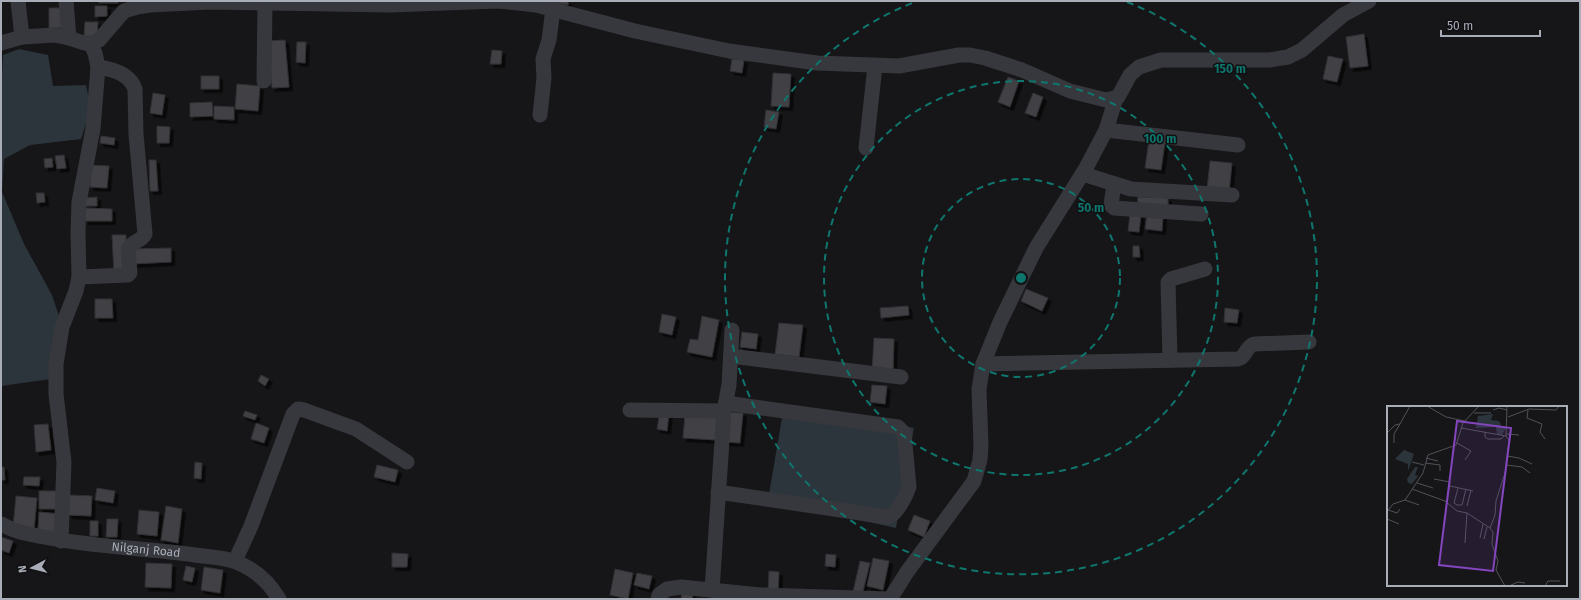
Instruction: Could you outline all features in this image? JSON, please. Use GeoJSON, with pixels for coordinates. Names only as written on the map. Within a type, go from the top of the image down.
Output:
{"type":"FeatureCollection","features":[{"type":"Feature","properties":{"kind":"street"},"geometry":{"type":"LineString","coordinates":[[18,1],[22,37]]}},
{"type":"Feature","properties":{"kind":"street"},"geometry":{"type":"LineString","coordinates":[[66,1],[69,38]]}},
{"type":"Feature","properties":{"kind":"street"},"geometry":{"type":"LineString","coordinates":[[1,43],[22,37],[54,36],[69,38],[90,44],[99,40],[124,11],[137,7],[210,2],[265,4],[499,1],[536,6],[635,31],[729,51],[817,63],[875,66],[908,65],[959,55],[970,55],[985,58],[1022,70],[1070,91],[1106,100],[1116,98]]}},
{"type":"Feature","properties":{"kind":"street"},"geometry":{"type":"LineString","coordinates":[[658,599],[663,591],[670,588],[681,587],[760,597],[890,599],[907,572],[968,491],[978,472],[981,446],[979,389],[983,364],[1000,322],[1036,248],[1083,174],[1106,130],[1116,98],[1133,72],[1139,67],[1161,60],[1269,60],[1288,57],[1302,50],[1343,15],[1369,1]]}},
{"type":"Feature","properties":{"kind":"street"},"geometry":{"type":"LineString","coordinates":[[264,81],[265,4]]}},
{"type":"Feature","properties":{"kind":"street"},"geometry":{"type":"LineString","coordinates":[[540,116],[544,78],[543,59],[549,40],[553,10]]}},
{"type":"Feature","properties":{"kind":"street"},"geometry":{"type":"LineString","coordinates":[[61,541],[64,462],[56,394],[56,364],[62,328],[76,290],[79,277],[79,202],[94,123],[98,68],[95,53],[90,44]]}},
{"type":"Feature","properties":{"kind":"street"},"geometry":{"type":"LineString","coordinates":[[866,148],[875,66]]}},
{"type":"Feature","properties":{"kind":"street"},"geometry":{"type":"LineString","coordinates":[[79,277],[128,275],[130,273],[128,249],[131,244],[142,238],[145,234],[136,134],[135,89],[132,83],[117,71],[98,68]]}},
{"type":"Feature","properties":{"kind":"street"},"geometry":{"type":"LineString","coordinates":[[1106,130],[1238,145]]}},
{"type":"Feature","properties":{"kind":"street"},"geometry":{"type":"LineString","coordinates":[[1083,174],[1137,190],[1232,195]]}},
{"type":"Feature","properties":{"kind":"street"},"geometry":{"type":"LineString","coordinates":[[1114,184],[1111,205],[1114,208],[1201,214]]}},
{"type":"Feature","properties":{"kind":"street"},"geometry":{"type":"LineString","coordinates":[[1170,360],[1168,282],[1171,279],[1205,269]]}},
{"type":"Feature","properties":{"kind":"street"},"geometry":{"type":"LineString","coordinates":[[712,590],[718,492],[725,407],[729,385],[732,330]]}},
{"type":"Feature","properties":{"kind":"street"},"geometry":{"type":"LineString","coordinates":[[983,364],[1238,359],[1244,356],[1248,347],[1254,344],[1309,342]]}},
{"type":"Feature","properties":{"kind":"street"},"geometry":{"type":"LineString","coordinates":[[730,356],[901,377]]}},
{"type":"Feature","properties":{"kind":"street"},"geometry":{"type":"LineString","coordinates":[[630,410],[725,407],[898,427],[904,433],[909,487],[907,493],[892,516],[888,517],[718,492]]}},
{"type":"Feature","properties":{"kind":"street"},"geometry":{"type":"LineString","coordinates":[[235,561],[251,526],[295,411],[298,409],[356,429],[406,462]]}},
{"type":"Feature","properties":{"kind":"street","name":"Nilganj Road"},"geometry":{"type":"LineString","coordinates":[[1,524],[14,531],[61,541],[161,550],[235,561],[253,570],[275,592],[279,599]]}},
{"type":"Feature","properties":{"kind":"shaded area"},"geometry":{"type":"Polygon","coordinates":[[[19,49],[48,55],[53,86],[86,85],[91,109],[81,139],[30,145],[4,159],[2,192],[24,244],[52,295],[59,316],[51,379],[1,386],[1,97],[3,55],[19,49]]]}},
{"type":"Feature","properties":{"kind":"shaded area"},"geometry":{"type":"Polygon","coordinates":[[[784,406],[914,428],[896,528],[768,500],[784,406]]]}},
{"type":"Feature","properties":{"kind":"building"},"geometry":{"type":"Polygon","coordinates":[[[99,1],[118,1],[118,3],[99,3],[99,1]]]}},
{"type":"Feature","properties":{"kind":"building"},"geometry":{"type":"Polygon","coordinates":[[[557,1],[568,1],[568,5],[556,3],[557,1]]]}},
{"type":"Feature","properties":{"kind":"building"},"geometry":{"type":"Polygon","coordinates":[[[95,6],[107,6],[107,16],[95,17],[95,6]]]}},
{"type":"Feature","properties":{"kind":"building"},"geometry":{"type":"Polygon","coordinates":[[[49,8],[62,8],[62,28],[49,28],[49,8]]]}},
{"type":"Feature","properties":{"kind":"building"},"geometry":{"type":"Polygon","coordinates":[[[85,22],[98,22],[97,37],[84,37],[85,22]]]}},
{"type":"Feature","properties":{"kind":"building"},"geometry":{"type":"Polygon","coordinates":[[[1364,34],[1368,66],[1350,68],[1346,37],[1364,34]]]}},
{"type":"Feature","properties":{"kind":"building"},"geometry":{"type":"Polygon","coordinates":[[[285,40],[289,87],[272,88],[268,41],[285,40]]]}},
{"type":"Feature","properties":{"kind":"building"},"geometry":{"type":"Polygon","coordinates":[[[297,42],[306,42],[305,63],[296,62],[297,42]]]}},
{"type":"Feature","properties":{"kind":"building"},"geometry":{"type":"Polygon","coordinates":[[[492,50],[502,51],[501,64],[490,64],[492,50]]]}},
{"type":"Feature","properties":{"kind":"building"},"geometry":{"type":"Polygon","coordinates":[[[1328,56],[1343,59],[1337,82],[1323,79],[1328,56]]]}},
{"type":"Feature","properties":{"kind":"building"},"geometry":{"type":"Polygon","coordinates":[[[732,59],[744,60],[742,73],[730,71],[732,59]]]}},
{"type":"Feature","properties":{"kind":"building"},"geometry":{"type":"Polygon","coordinates":[[[773,73],[791,74],[789,107],[771,106],[773,73]]]}},
{"type":"Feature","properties":{"kind":"building"},"geometry":{"type":"Polygon","coordinates":[[[201,76],[219,76],[219,89],[201,89],[201,76]]]}},
{"type":"Feature","properties":{"kind":"building"},"geometry":{"type":"Polygon","coordinates":[[[1008,77],[1019,81],[1010,107],[998,102],[1008,77]]]}},
{"type":"Feature","properties":{"kind":"building"},"geometry":{"type":"Polygon","coordinates":[[[237,84],[260,86],[258,111],[235,109],[237,84]]]}},
{"type":"Feature","properties":{"kind":"building"},"geometry":{"type":"Polygon","coordinates":[[[153,93],[165,95],[162,115],[150,113],[153,93]]]}},
{"type":"Feature","properties":{"kind":"building"},"geometry":{"type":"Polygon","coordinates":[[[1033,93],[1043,97],[1036,117],[1025,113],[1033,93]]]}},
{"type":"Feature","properties":{"kind":"building"},"geometry":{"type":"Polygon","coordinates":[[[212,102],[213,116],[190,117],[190,103],[212,102]]]}},
{"type":"Feature","properties":{"kind":"building"},"geometry":{"type":"Polygon","coordinates":[[[214,106],[234,107],[234,120],[214,119],[214,106]]]}},
{"type":"Feature","properties":{"kind":"building"},"geometry":{"type":"Polygon","coordinates":[[[766,110],[779,112],[776,129],[764,127],[766,110]]]}},
{"type":"Feature","properties":{"kind":"building"},"geometry":{"type":"Polygon","coordinates":[[[157,126],[170,127],[169,143],[157,143],[157,126]]]}},
{"type":"Feature","properties":{"kind":"building"},"geometry":{"type":"Polygon","coordinates":[[[101,136],[115,138],[114,145],[100,143],[101,136]]]}},
{"type":"Feature","properties":{"kind":"building"},"geometry":{"type":"Polygon","coordinates":[[[1149,140],[1165,142],[1161,170],[1145,168],[1149,140]]]}},
{"type":"Feature","properties":{"kind":"building"},"geometry":{"type":"Polygon","coordinates":[[[64,155],[66,168],[57,169],[55,156],[64,155]]]}},
{"type":"Feature","properties":{"kind":"building"},"geometry":{"type":"Polygon","coordinates":[[[52,158],[53,167],[45,168],[44,159],[52,158]]]}},
{"type":"Feature","properties":{"kind":"building"},"geometry":{"type":"Polygon","coordinates":[[[149,160],[156,160],[158,191],[150,191],[149,160]]]}},
{"type":"Feature","properties":{"kind":"building"},"geometry":{"type":"Polygon","coordinates":[[[1210,161],[1232,163],[1229,192],[1207,190],[1210,161]]]}},
{"type":"Feature","properties":{"kind":"building"},"geometry":{"type":"Polygon","coordinates":[[[91,165],[109,166],[107,188],[90,187],[91,165]]]}},
{"type":"Feature","properties":{"kind":"building"},"geometry":{"type":"Polygon","coordinates":[[[36,193],[44,193],[45,202],[37,203],[36,193]]]}},
{"type":"Feature","properties":{"kind":"building"},"geometry":{"type":"Polygon","coordinates":[[[97,197],[97,206],[85,206],[85,198],[97,197]]]}},
{"type":"Feature","properties":{"kind":"building"},"geometry":{"type":"Polygon","coordinates":[[[1138,197],[1168,198],[1168,209],[1137,208],[1138,197]]]}},
{"type":"Feature","properties":{"kind":"building"},"geometry":{"type":"Polygon","coordinates":[[[85,208],[112,209],[112,221],[85,221],[85,208]]]}},
{"type":"Feature","properties":{"kind":"building"},"geometry":{"type":"Polygon","coordinates":[[[1130,214],[1141,215],[1139,232],[1128,231],[1130,214]]]}},
{"type":"Feature","properties":{"kind":"building"},"geometry":{"type":"Polygon","coordinates":[[[1147,214],[1163,216],[1162,231],[1145,229],[1147,214]]]}},
{"type":"Feature","properties":{"kind":"building"},"geometry":{"type":"Polygon","coordinates":[[[112,235],[126,235],[127,274],[114,275],[112,235]]]}},
{"type":"Feature","properties":{"kind":"building"},"geometry":{"type":"Polygon","coordinates":[[[1133,246],[1139,246],[1140,257],[1133,257],[1133,246]]]}},
{"type":"Feature","properties":{"kind":"building"},"geometry":{"type":"Polygon","coordinates":[[[171,248],[171,262],[131,264],[130,249],[171,248]]]}},
{"type":"Feature","properties":{"kind":"building"},"geometry":{"type":"Polygon","coordinates":[[[1026,289],[1048,298],[1042,311],[1021,301],[1026,289]]]}},
{"type":"Feature","properties":{"kind":"building"},"geometry":{"type":"Polygon","coordinates":[[[95,299],[112,299],[113,318],[95,318],[95,299]]]}},
{"type":"Feature","properties":{"kind":"building"},"geometry":{"type":"Polygon","coordinates":[[[908,306],[909,315],[881,318],[880,308],[908,306]]]}},
{"type":"Feature","properties":{"kind":"building"},"geometry":{"type":"Polygon","coordinates":[[[1225,308],[1239,310],[1237,323],[1224,322],[1225,308]]]}},
{"type":"Feature","properties":{"kind":"building"},"geometry":{"type":"Polygon","coordinates":[[[662,314],[676,317],[672,335],[659,332],[662,314]]]}},
{"type":"Feature","properties":{"kind":"building"},"geometry":{"type":"Polygon","coordinates":[[[702,316],[719,320],[712,357],[687,352],[690,339],[698,340],[702,316]]]}},
{"type":"Feature","properties":{"kind":"building"},"geometry":{"type":"Polygon","coordinates":[[[779,323],[803,325],[799,357],[775,354],[779,323]]]}},
{"type":"Feature","properties":{"kind":"building"},"geometry":{"type":"Polygon","coordinates":[[[742,332],[758,334],[756,349],[740,347],[742,332]]]}},
{"type":"Feature","properties":{"kind":"building"},"geometry":{"type":"Polygon","coordinates":[[[874,338],[894,339],[893,372],[872,372],[874,338]]]}},
{"type":"Feature","properties":{"kind":"building"},"geometry":{"type":"Polygon","coordinates":[[[261,375],[269,379],[265,386],[258,381],[261,375]]]}},
{"type":"Feature","properties":{"kind":"building"},"geometry":{"type":"Polygon","coordinates":[[[872,385],[887,386],[885,404],[870,402],[872,385]]]}},
{"type":"Feature","properties":{"kind":"building"},"geometry":{"type":"Polygon","coordinates":[[[245,411],[257,415],[255,420],[243,416],[245,411]]]}},
{"type":"Feature","properties":{"kind":"building"},"geometry":{"type":"Polygon","coordinates":[[[660,412],[669,413],[667,431],[657,429],[660,412]]]}},
{"type":"Feature","properties":{"kind":"building"},"geometry":{"type":"Polygon","coordinates":[[[728,412],[743,413],[740,443],[725,442],[728,412]]]}},
{"type":"Feature","properties":{"kind":"building"},"geometry":{"type":"Polygon","coordinates":[[[685,414],[718,416],[717,440],[683,438],[685,414]]]}},
{"type":"Feature","properties":{"kind":"building"},"geometry":{"type":"Polygon","coordinates":[[[256,423],[269,428],[264,443],[251,439],[256,423]]]}},
{"type":"Feature","properties":{"kind":"building"},"geometry":{"type":"Polygon","coordinates":[[[48,424],[51,450],[36,452],[34,425],[48,424]]]}},
{"type":"Feature","properties":{"kind":"building"},"geometry":{"type":"Polygon","coordinates":[[[195,462],[202,463],[201,479],[194,478],[195,462]]]}},
{"type":"Feature","properties":{"kind":"building"},"geometry":{"type":"Polygon","coordinates":[[[377,465],[398,470],[395,482],[374,477],[377,465]]]}},
{"type":"Feature","properties":{"kind":"building"},"geometry":{"type":"Polygon","coordinates":[[[1,467],[4,467],[5,480],[1,480],[1,467]]]}},
{"type":"Feature","properties":{"kind":"building"},"geometry":{"type":"Polygon","coordinates":[[[24,477],[40,477],[39,486],[23,485],[24,477]]]}},
{"type":"Feature","properties":{"kind":"building"},"geometry":{"type":"Polygon","coordinates":[[[97,488],[115,491],[113,503],[95,500],[97,488]]]}},
{"type":"Feature","properties":{"kind":"building"},"geometry":{"type":"Polygon","coordinates":[[[39,491],[61,491],[61,509],[39,509],[39,491]]]}},
{"type":"Feature","properties":{"kind":"building"},"geometry":{"type":"Polygon","coordinates":[[[69,495],[92,496],[91,516],[68,515],[69,495]]]}},
{"type":"Feature","properties":{"kind":"building"},"geometry":{"type":"Polygon","coordinates":[[[16,496],[37,498],[34,530],[13,527],[16,496]]]}},
{"type":"Feature","properties":{"kind":"building"},"geometry":{"type":"Polygon","coordinates":[[[166,506],[182,509],[178,543],[161,540],[166,506]]]}},
{"type":"Feature","properties":{"kind":"building"},"geometry":{"type":"Polygon","coordinates":[[[139,510],[159,512],[157,536],[137,534],[139,510]]]}},
{"type":"Feature","properties":{"kind":"building"},"geometry":{"type":"Polygon","coordinates":[[[39,512],[60,514],[59,533],[38,532],[39,512]]]}},
{"type":"Feature","properties":{"kind":"building"},"geometry":{"type":"Polygon","coordinates":[[[914,515],[930,521],[924,537],[908,530],[914,515]]]}},
{"type":"Feature","properties":{"kind":"building"},"geometry":{"type":"Polygon","coordinates":[[[107,519],[118,519],[117,537],[106,537],[107,519]]]}},
{"type":"Feature","properties":{"kind":"building"},"geometry":{"type":"Polygon","coordinates":[[[90,521],[98,521],[98,536],[90,536],[90,521]]]}},
{"type":"Feature","properties":{"kind":"building"},"geometry":{"type":"Polygon","coordinates":[[[1,537],[13,541],[9,553],[1,550],[1,537]]]}},
{"type":"Feature","properties":{"kind":"building"},"geometry":{"type":"Polygon","coordinates":[[[392,553],[408,554],[407,567],[392,567],[392,553]]]}},
{"type":"Feature","properties":{"kind":"building"},"geometry":{"type":"Polygon","coordinates":[[[826,554],[836,555],[835,567],[825,566],[826,554]]]}},
{"type":"Feature","properties":{"kind":"building"},"geometry":{"type":"Polygon","coordinates":[[[873,558],[889,561],[883,590],[867,586],[873,558]]]}},
{"type":"Feature","properties":{"kind":"building"},"geometry":{"type":"Polygon","coordinates":[[[860,561],[870,563],[862,595],[853,592],[860,561]]]}},
{"type":"Feature","properties":{"kind":"building"},"geometry":{"type":"Polygon","coordinates":[[[146,563],[172,564],[171,588],[145,587],[146,563]]]}},
{"type":"Feature","properties":{"kind":"building"},"geometry":{"type":"Polygon","coordinates":[[[186,566],[195,568],[192,582],[183,580],[186,566]]]}},
{"type":"Feature","properties":{"kind":"building"},"geometry":{"type":"Polygon","coordinates":[[[204,567],[223,570],[220,593],[201,590],[204,567]]]}},
{"type":"Feature","properties":{"kind":"building"},"geometry":{"type":"Polygon","coordinates":[[[615,569],[633,573],[628,599],[610,595],[615,569]]]}},
{"type":"Feature","properties":{"kind":"building"},"geometry":{"type":"Polygon","coordinates":[[[769,571],[779,572],[778,593],[768,592],[769,571]]]}},
{"type":"Feature","properties":{"kind":"building"},"geometry":{"type":"Polygon","coordinates":[[[637,573],[652,576],[649,589],[634,585],[637,573]]]}},
{"type":"Feature","properties":{"kind":"building"},"geometry":{"type":"Polygon","coordinates":[[[682,593],[693,594],[692,599],[681,599],[682,593]]]}}]}
